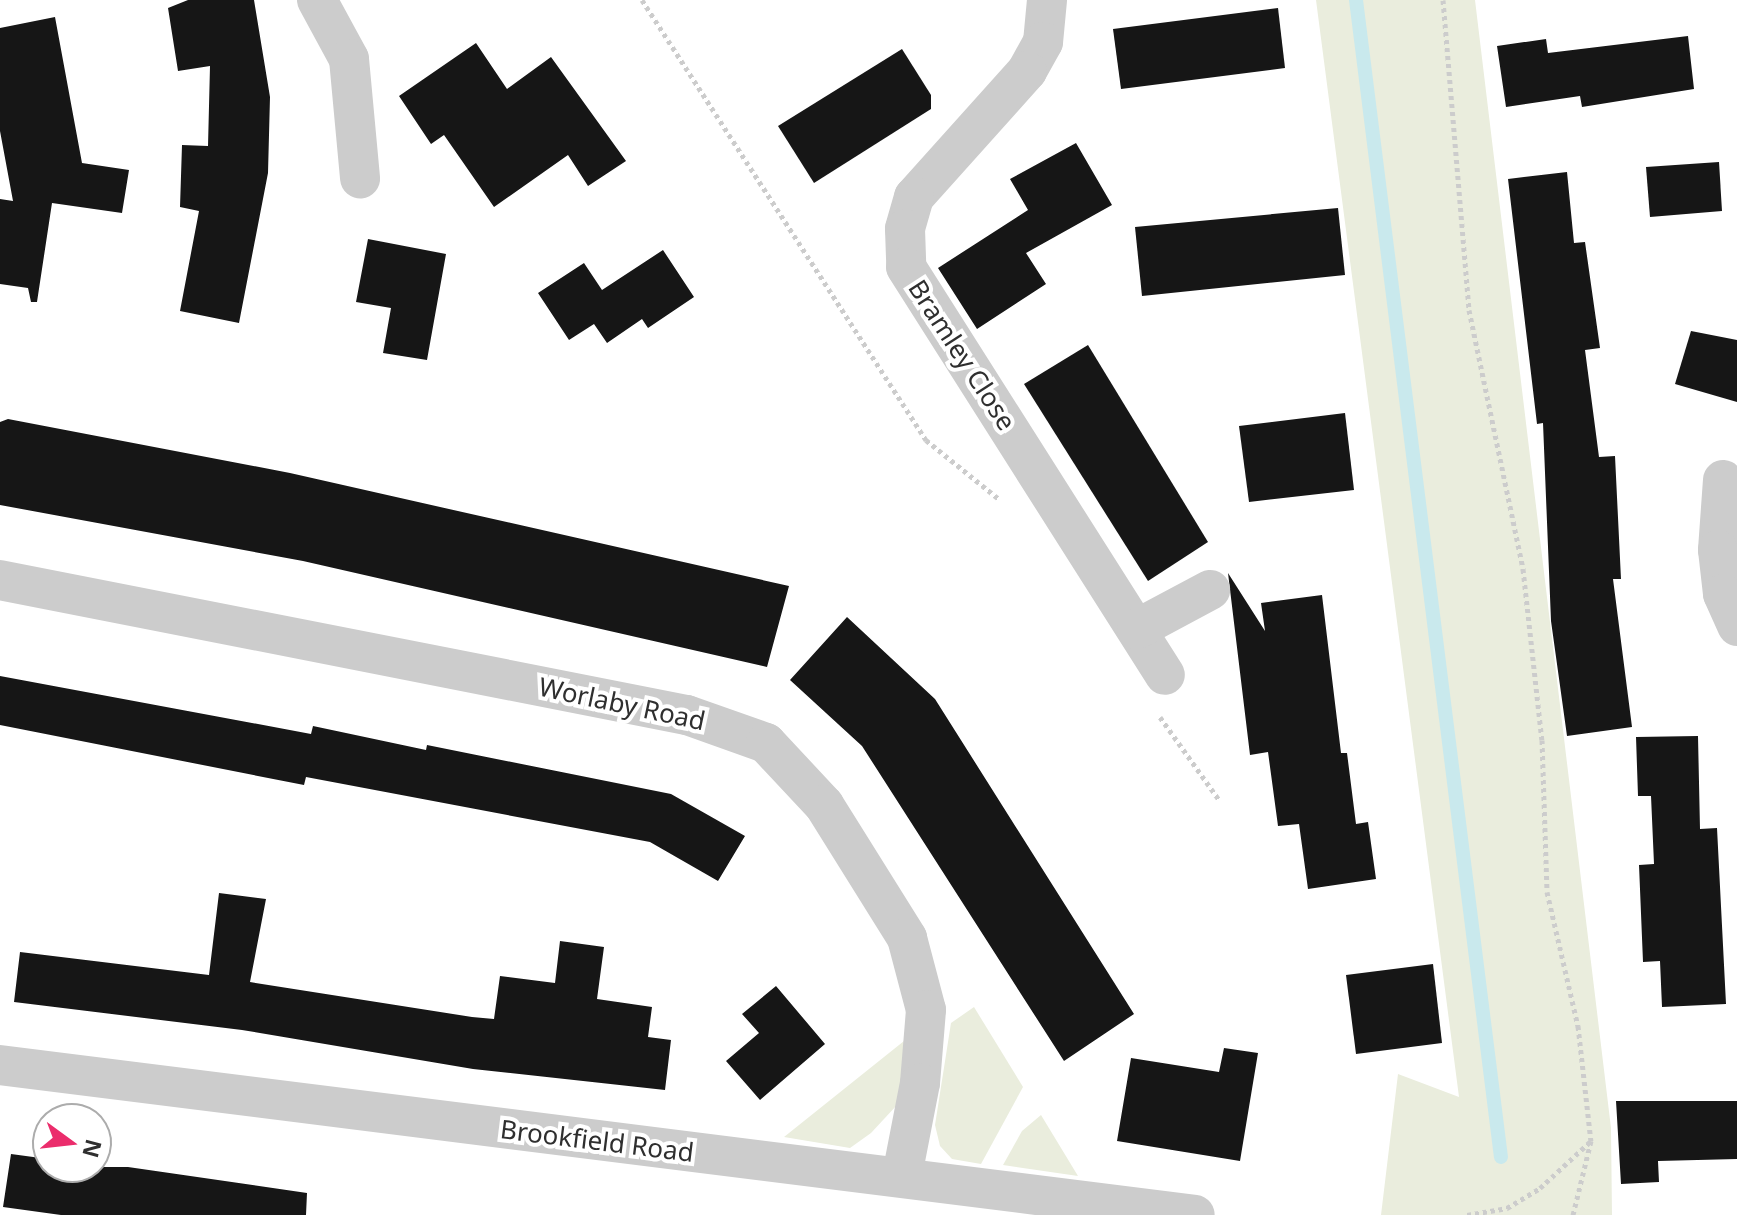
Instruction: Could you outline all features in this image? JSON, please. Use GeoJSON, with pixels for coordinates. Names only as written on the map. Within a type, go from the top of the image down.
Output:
{"type":"FeatureCollection","features":[{"type":"Feature","properties":{"kind":"street"},"geometry":{"type":"LineString","coordinates":[[317,0],[349,59],[360,178]]}},
{"type":"Feature","properties":{"kind":"street","name":"Bramley Close"},"geometry":{"type":"LineString","coordinates":[[1047,0],[1043,42],[1027,71],[914,197],[905,229],[906,267],[1137,629],[1158,690]]}},
{"type":"Feature","properties":{"kind":"street"},"geometry":{"type":"LineString","coordinates":[[1723,480],[1718,550],[1723,594],[1737,626]]}},
{"type":"Feature","properties":{"kind":"street","name":"Worlaby Road"},"geometry":{"type":"LineString","coordinates":[[0,580],[687,715],[766,743],[824,805],[907,938],[926,1010],[920,1083],[902,1176]]}},
{"type":"Feature","properties":{"kind":"street"},"geometry":{"type":"LineString","coordinates":[[1137,629],[1210,590]]}},
{"type":"Feature","properties":{"kind":"street","name":"Brookfield Road"},"geometry":{"type":"LineString","coordinates":[[0,1065],[1195,1215]]}},
{"type":"Feature","properties":{"kind":"path"},"geometry":{"type":"LineString","coordinates":[[642,0],[926,440],[1009,507]]}},
{"type":"Feature","properties":{"kind":"path"},"geometry":{"type":"LineString","coordinates":[[1443,0],[1469,310],[1523,569],[1542,740],[1547,892],[1578,1026],[1591,1141],[1573,1215]]}},
{"type":"Feature","properties":{"kind":"path"},"geometry":{"type":"LineString","coordinates":[[1158,690],[1220,801]]}},
{"type":"Feature","properties":{"kind":"path"},"geometry":{"type":"LineString","coordinates":[[1467,1215],[1507,1208],[1540,1188],[1591,1141]]}},
{"type":"Feature","properties":{"kind":"green space"},"geometry":{"type":"Polygon","coordinates":[[[1316,0],[1475,0],[1611,1128],[1612,1215],[1381,1215],[1398,1074],[1459,1097],[1316,0]]]}},
{"type":"Feature","properties":{"kind":"green space"},"geometry":{"type":"Polygon","coordinates":[[[974,1007],[1023,1087],[981,1164],[952,1159],[940,1146],[935,1125],[951,1023],[974,1007]]]}},
{"type":"Feature","properties":{"kind":"green space"},"geometry":{"type":"Polygon","coordinates":[[[914,1033],[897,1105],[871,1133],[850,1148],[784,1137],[914,1033]]]}},
{"type":"Feature","properties":{"kind":"green space"},"geometry":{"type":"Polygon","coordinates":[[[1041,1115],[1078,1176],[1003,1165],[1022,1131],[1041,1115]]]}},
{"type":"Feature","properties":{"kind":"building"},"geometry":{"type":"Polygon","coordinates":[[[188,0],[254,0],[270,97],[268,173],[239,323],[180,311],[199,211],[180,207],[182,145],[208,146],[210,66],[178,71],[168,8],[188,0]]]}},
{"type":"Feature","properties":{"kind":"building"},"geometry":{"type":"Polygon","coordinates":[[[1278,8],[1285,68],[1121,89],[1113,29],[1278,8]]]}},
{"type":"Feature","properties":{"kind":"building"},"geometry":{"type":"Polygon","coordinates":[[[55,17],[82,163],[129,170],[122,213],[52,203],[37,302],[31,302],[28,288],[0,284],[0,199],[13,201],[0,131],[0,28],[55,17]]]}},
{"type":"Feature","properties":{"kind":"building"},"geometry":{"type":"Polygon","coordinates":[[[1688,36],[1694,89],[1582,107],[1580,96],[1506,107],[1497,46],[1546,39],[1548,53],[1688,36]]]}},
{"type":"Feature","properties":{"kind":"building"},"geometry":{"type":"Polygon","coordinates":[[[476,43],[507,89],[551,57],[626,161],[588,186],[568,155],[494,207],[444,135],[431,144],[399,96],[476,43]]]}},
{"type":"Feature","properties":{"kind":"building"},"geometry":{"type":"Polygon","coordinates":[[[902,49],[931,95],[931,109],[814,183],[778,126],[902,49]]]}},
{"type":"Feature","properties":{"kind":"building"},"geometry":{"type":"Polygon","coordinates":[[[1076,143],[1112,205],[1026,253],[1046,284],[977,329],[938,268],[1028,210],[1010,179],[1076,143]]]}},
{"type":"Feature","properties":{"kind":"building"},"geometry":{"type":"Polygon","coordinates":[[[1719,162],[1722,211],[1650,217],[1646,167],[1719,162]]]}},
{"type":"Feature","properties":{"kind":"building"},"geometry":{"type":"Polygon","coordinates":[[[1567,172],[1574,243],[1585,242],[1600,348],[1585,350],[1599,457],[1615,456],[1621,579],[1613,579],[1632,727],[1567,736],[1551,621],[1543,423],[1537,424],[1508,179],[1567,172]]]}},
{"type":"Feature","properties":{"kind":"building"},"geometry":{"type":"Polygon","coordinates":[[[1338,208],[1345,275],[1142,296],[1135,227],[1338,208]]]}},
{"type":"Feature","properties":{"kind":"building"},"geometry":{"type":"Polygon","coordinates":[[[368,239],[446,254],[427,360],[383,353],[391,308],[356,302],[368,239]]]}},
{"type":"Feature","properties":{"kind":"building"},"geometry":{"type":"Polygon","coordinates":[[[663,250],[694,297],[648,328],[642,319],[607,343],[594,324],[569,340],[538,293],[584,263],[602,290],[663,250]]]}},
{"type":"Feature","properties":{"kind":"building"},"geometry":{"type":"Polygon","coordinates":[[[1691,331],[1737,340],[1737,402],[1675,384],[1691,331]]]}},
{"type":"Feature","properties":{"kind":"building"},"geometry":{"type":"Polygon","coordinates":[[[1088,345],[1208,542],[1148,581],[1024,384],[1088,345]]]}},
{"type":"Feature","properties":{"kind":"building"},"geometry":{"type":"Polygon","coordinates":[[[1345,413],[1354,490],[1249,502],[1239,426],[1345,413]]]}},
{"type":"Feature","properties":{"kind":"building"},"geometry":{"type":"Polygon","coordinates":[[[8,419],[290,473],[789,586],[767,667],[303,561],[0,505],[0,422],[8,419]]]}},
{"type":"Feature","properties":{"kind":"building"},"geometry":{"type":"Polygon","coordinates":[[[1228,573],[1265,631],[1261,603],[1322,595],[1341,753],[1347,753],[1356,824],[1368,822],[1376,879],[1308,889],[1299,824],[1278,826],[1268,752],[1250,755],[1228,573]]]}},
{"type":"Feature","properties":{"kind":"building"},"geometry":{"type":"Polygon","coordinates":[[[847,617],[935,699],[1134,1014],[1064,1061],[862,746],[790,680],[847,617]]]}},
{"type":"Feature","properties":{"kind":"building"},"geometry":{"type":"Polygon","coordinates":[[[0,676],[311,734],[313,726],[426,750],[427,745],[671,794],[745,836],[718,881],[650,842],[306,777],[304,785],[0,725],[0,676]]]}},
{"type":"Feature","properties":{"kind":"building"},"geometry":{"type":"Polygon","coordinates":[[[1698,736],[1700,829],[1717,828],[1726,1004],[1662,1007],[1660,961],[1643,962],[1639,865],[1654,864],[1651,796],[1638,796],[1636,737],[1698,736]]]}},
{"type":"Feature","properties":{"kind":"building"},"geometry":{"type":"Polygon","coordinates":[[[219,893],[266,899],[250,982],[472,1017],[494,1019],[500,976],[555,983],[560,941],[604,947],[597,999],[652,1007],[648,1037],[671,1040],[665,1090],[473,1069],[242,1030],[14,1002],[20,952],[209,975],[219,893]]]}},
{"type":"Feature","properties":{"kind":"building"},"geometry":{"type":"Polygon","coordinates":[[[1433,964],[1442,1043],[1356,1054],[1346,975],[1433,964]]]}},
{"type":"Feature","properties":{"kind":"building"},"geometry":{"type":"Polygon","coordinates":[[[776,986],[825,1044],[760,1100],[726,1061],[759,1033],[742,1014],[776,986]]]}},
{"type":"Feature","properties":{"kind":"building"},"geometry":{"type":"Polygon","coordinates":[[[1224,1048],[1258,1053],[1240,1161],[1117,1141],[1131,1058],[1219,1072],[1224,1048]]]}},
{"type":"Feature","properties":{"kind":"building"},"geometry":{"type":"Polygon","coordinates":[[[1616,1101],[1737,1101],[1737,1159],[1658,1161],[1659,1182],[1621,1184],[1616,1101]]]}},
{"type":"Feature","properties":{"kind":"building"},"geometry":{"type":"Polygon","coordinates":[[[11,1154],[32,1157],[32,1183],[112,1183],[112,1167],[128,1167],[307,1193],[306,1215],[61,1215],[3,1207],[11,1154]]]}},
{"type":"Feature","properties":{"kind":"waterway"},"geometry":{"type":"LineString","coordinates":[[1356,0],[1501,1157]]}}]}
